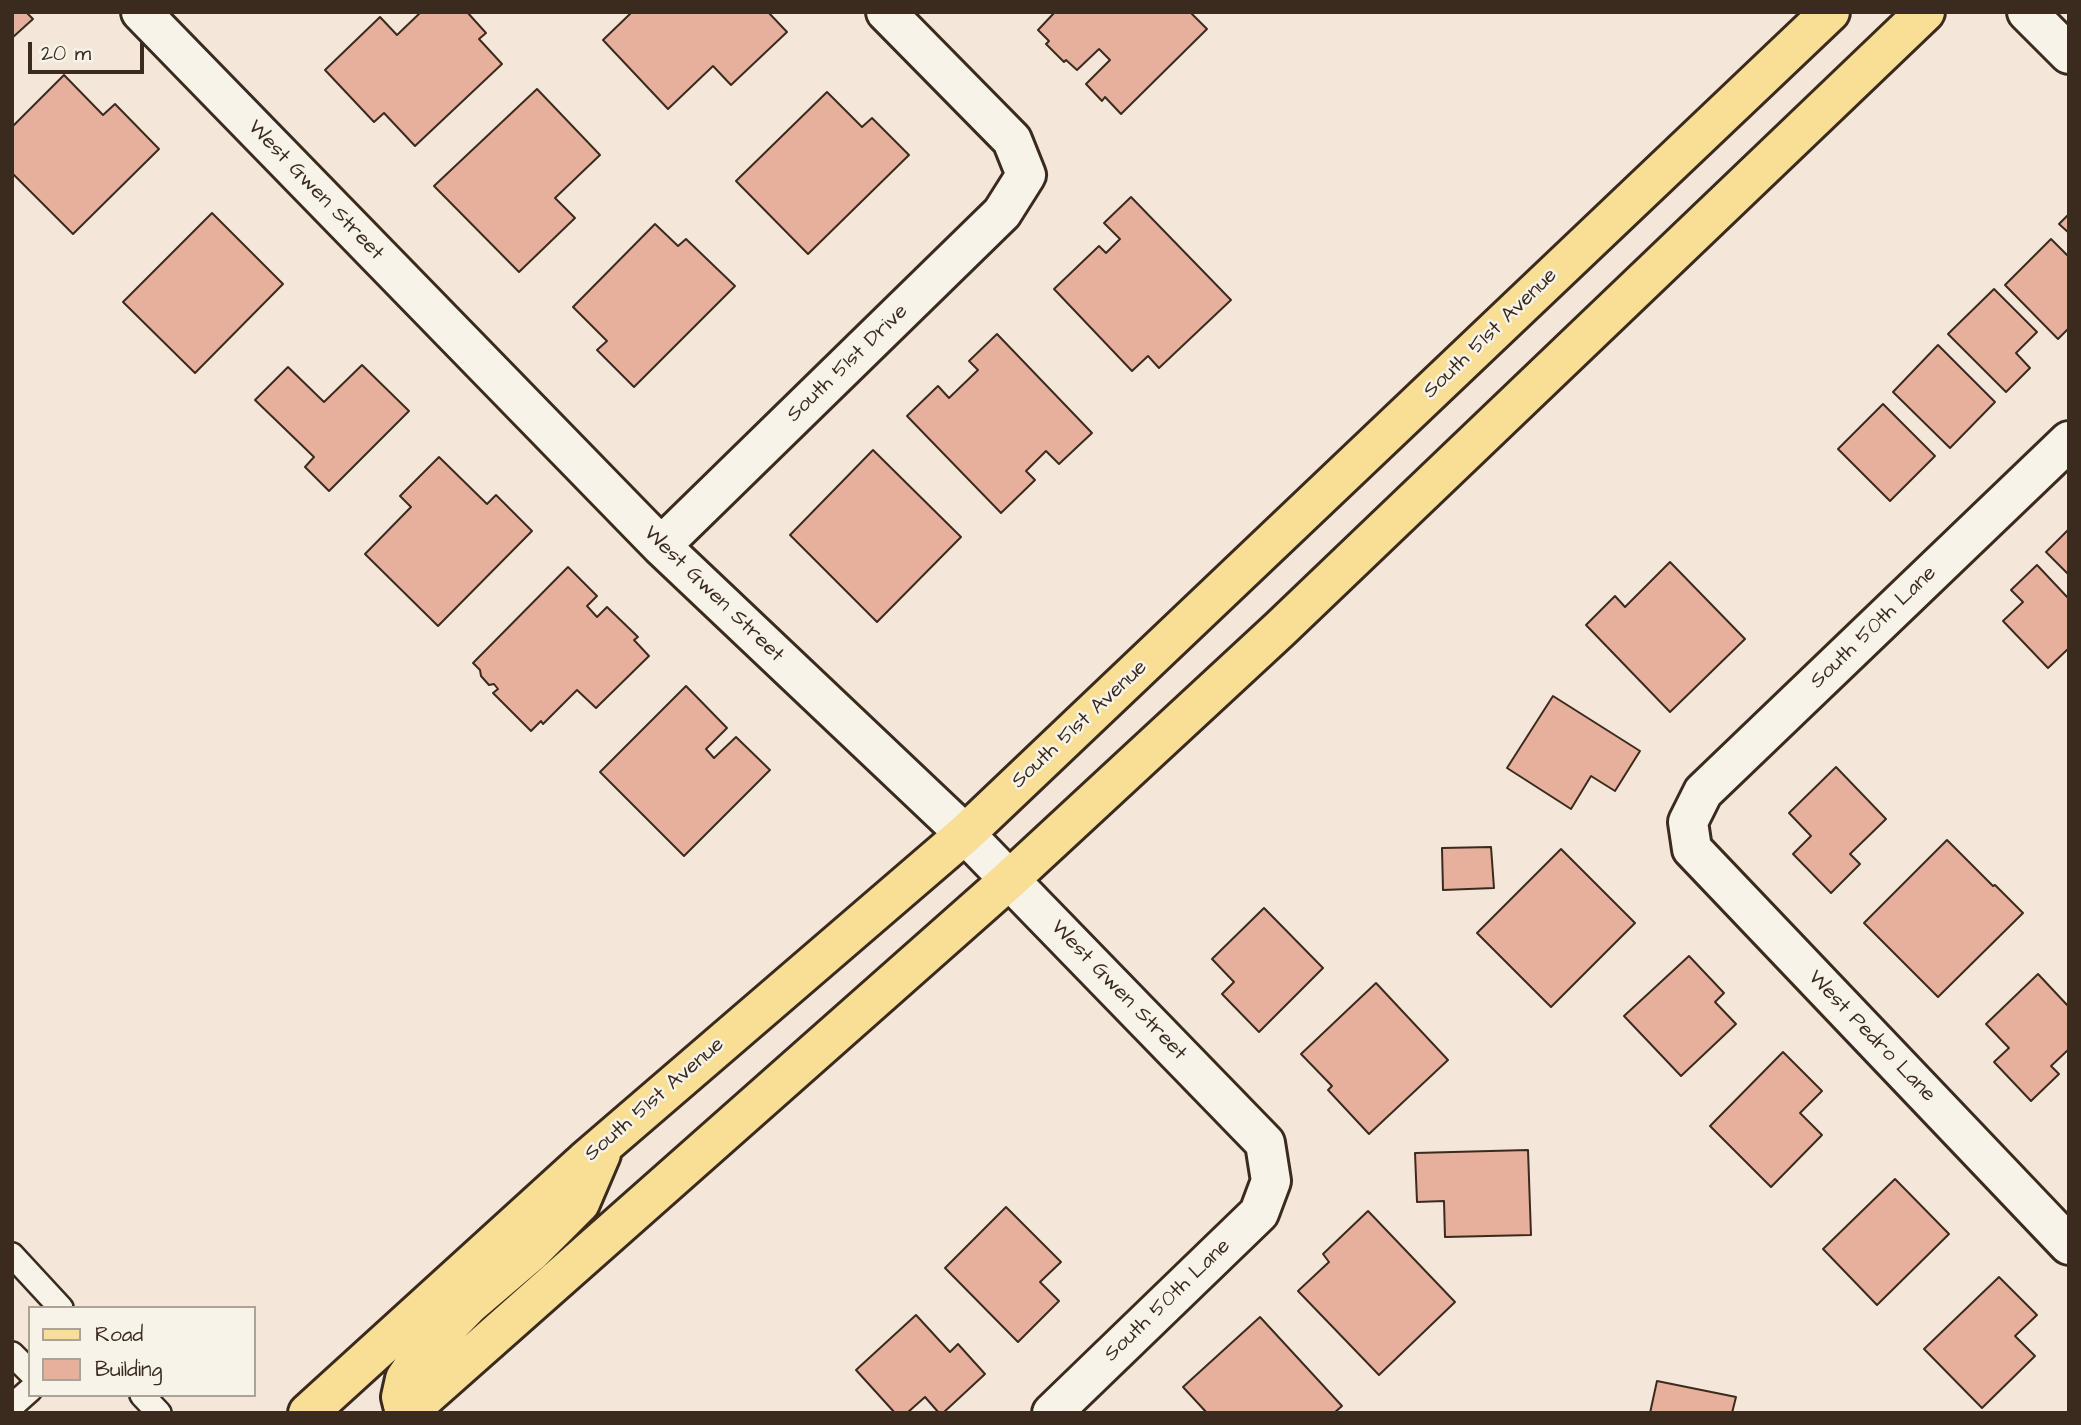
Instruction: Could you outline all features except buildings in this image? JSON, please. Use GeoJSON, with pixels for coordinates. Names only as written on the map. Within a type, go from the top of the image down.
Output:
{"type":"FeatureCollection","features":[{"type":"Feature","properties":{"kind":"main road","name":"South 51st Avenue"},"geometry":{"type":"LineString","coordinates":[[308,1413],[606,1143],[965,834],[1830,12]]}},
{"type":"Feature","properties":{"kind":"main road"},"geometry":{"type":"LineString","coordinates":[[606,1143],[580,1203],[531,1252],[470,1304],[424,1351],[405,1379],[401,1397],[406,1413],[1009,880],[1280,629],[1925,12]]}},
{"type":"Feature","properties":{"kind":"street","name":"West Gwen Street"},"geometry":{"type":"LineString","coordinates":[[141,12],[661,546],[965,834],[1265,1143],[1271,1181]]}},
{"type":"Feature","properties":{"kind":"street","name":"South 51st Drive"},"geometry":{"type":"LineString","coordinates":[[661,546],[1002,213],[1026,175],[1012,140],[886,12]]}},
{"type":"Feature","properties":{"kind":"street"},"geometry":{"type":"LineString","coordinates":[[2027,12],[2069,54]]}},
{"type":"Feature","properties":{"kind":"street","name":"South 50th Lane"},"geometry":{"type":"LineString","coordinates":[[1688,822],[1703,792],[2069,441]]}},
{"type":"Feature","properties":{"kind":"street","name":"West Pedro Lane"},"geometry":{"type":"LineString","coordinates":[[1688,822],[1692,849],[2069,1245]]}},
{"type":"Feature","properties":{"kind":"street","name":"South 50th Lane"},"geometry":{"type":"LineString","coordinates":[[1052,1413],[1259,1213],[1271,1181]]}},
{"type":"Feature","properties":{"kind":"lane"},"geometry":{"type":"LineString","coordinates":[[12,1255],[59,1306]]}},
{"type":"Feature","properties":{"kind":"lane"},"geometry":{"type":"LineString","coordinates":[[12,1353],[28,1370]]}},
{"type":"Feature","properties":{"kind":"lane"},"geometry":{"type":"LineString","coordinates":[[12,1406],[28,1392]]}},
{"type":"Feature","properties":{"kind":"lane"},"geometry":{"type":"LineString","coordinates":[[144,1397],[159,1413]]}}]}
